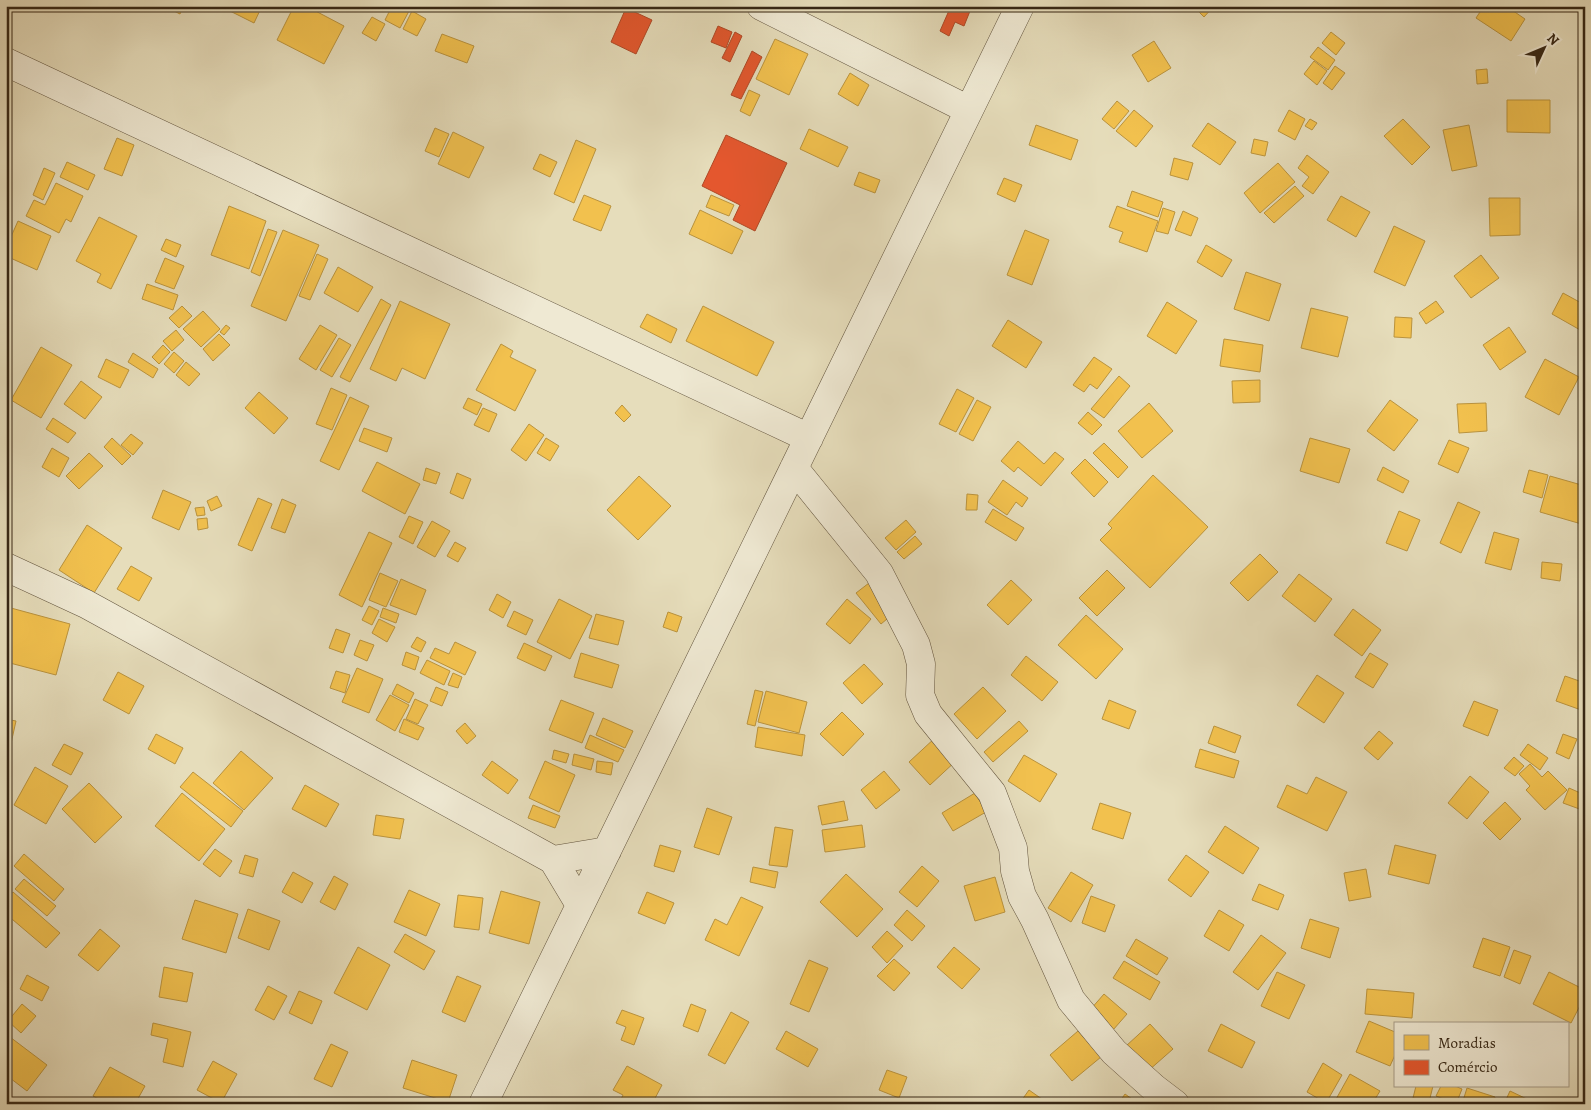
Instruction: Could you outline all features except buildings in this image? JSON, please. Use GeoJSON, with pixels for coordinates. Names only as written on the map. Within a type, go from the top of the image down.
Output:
{"type":"FeatureCollection","features":[{"type":"Feature","properties":{"kind":"street"},"geometry":{"type":"LineString","coordinates":[[761,6],[969,110]]}},
{"type":"Feature","properties":{"kind":"street"},"geometry":{"type":"LineString","coordinates":[[483,1104],[1020,6]]}},
{"type":"Feature","properties":{"kind":"street"},"geometry":{"type":"LineString","coordinates":[[6,62],[809,438]]}},
{"type":"Feature","properties":{"kind":"street"},"geometry":{"type":"LineString","coordinates":[[794,468],[879,573],[916,645],[921,664],[920,695],[928,714],[992,793],[1013,848],[1015,872],[1022,896],[1035,920],[1071,1000],[1114,1052],[1174,1104]]}},
{"type":"Feature","properties":{"kind":"street"},"geometry":{"type":"LineString","coordinates":[[6,567],[86,604],[553,860],[580,905]]}},
{"type":"Feature","properties":{"kind":"street"},"geometry":{"type":"LineString","coordinates":[[553,860],[607,851]]}}]}
